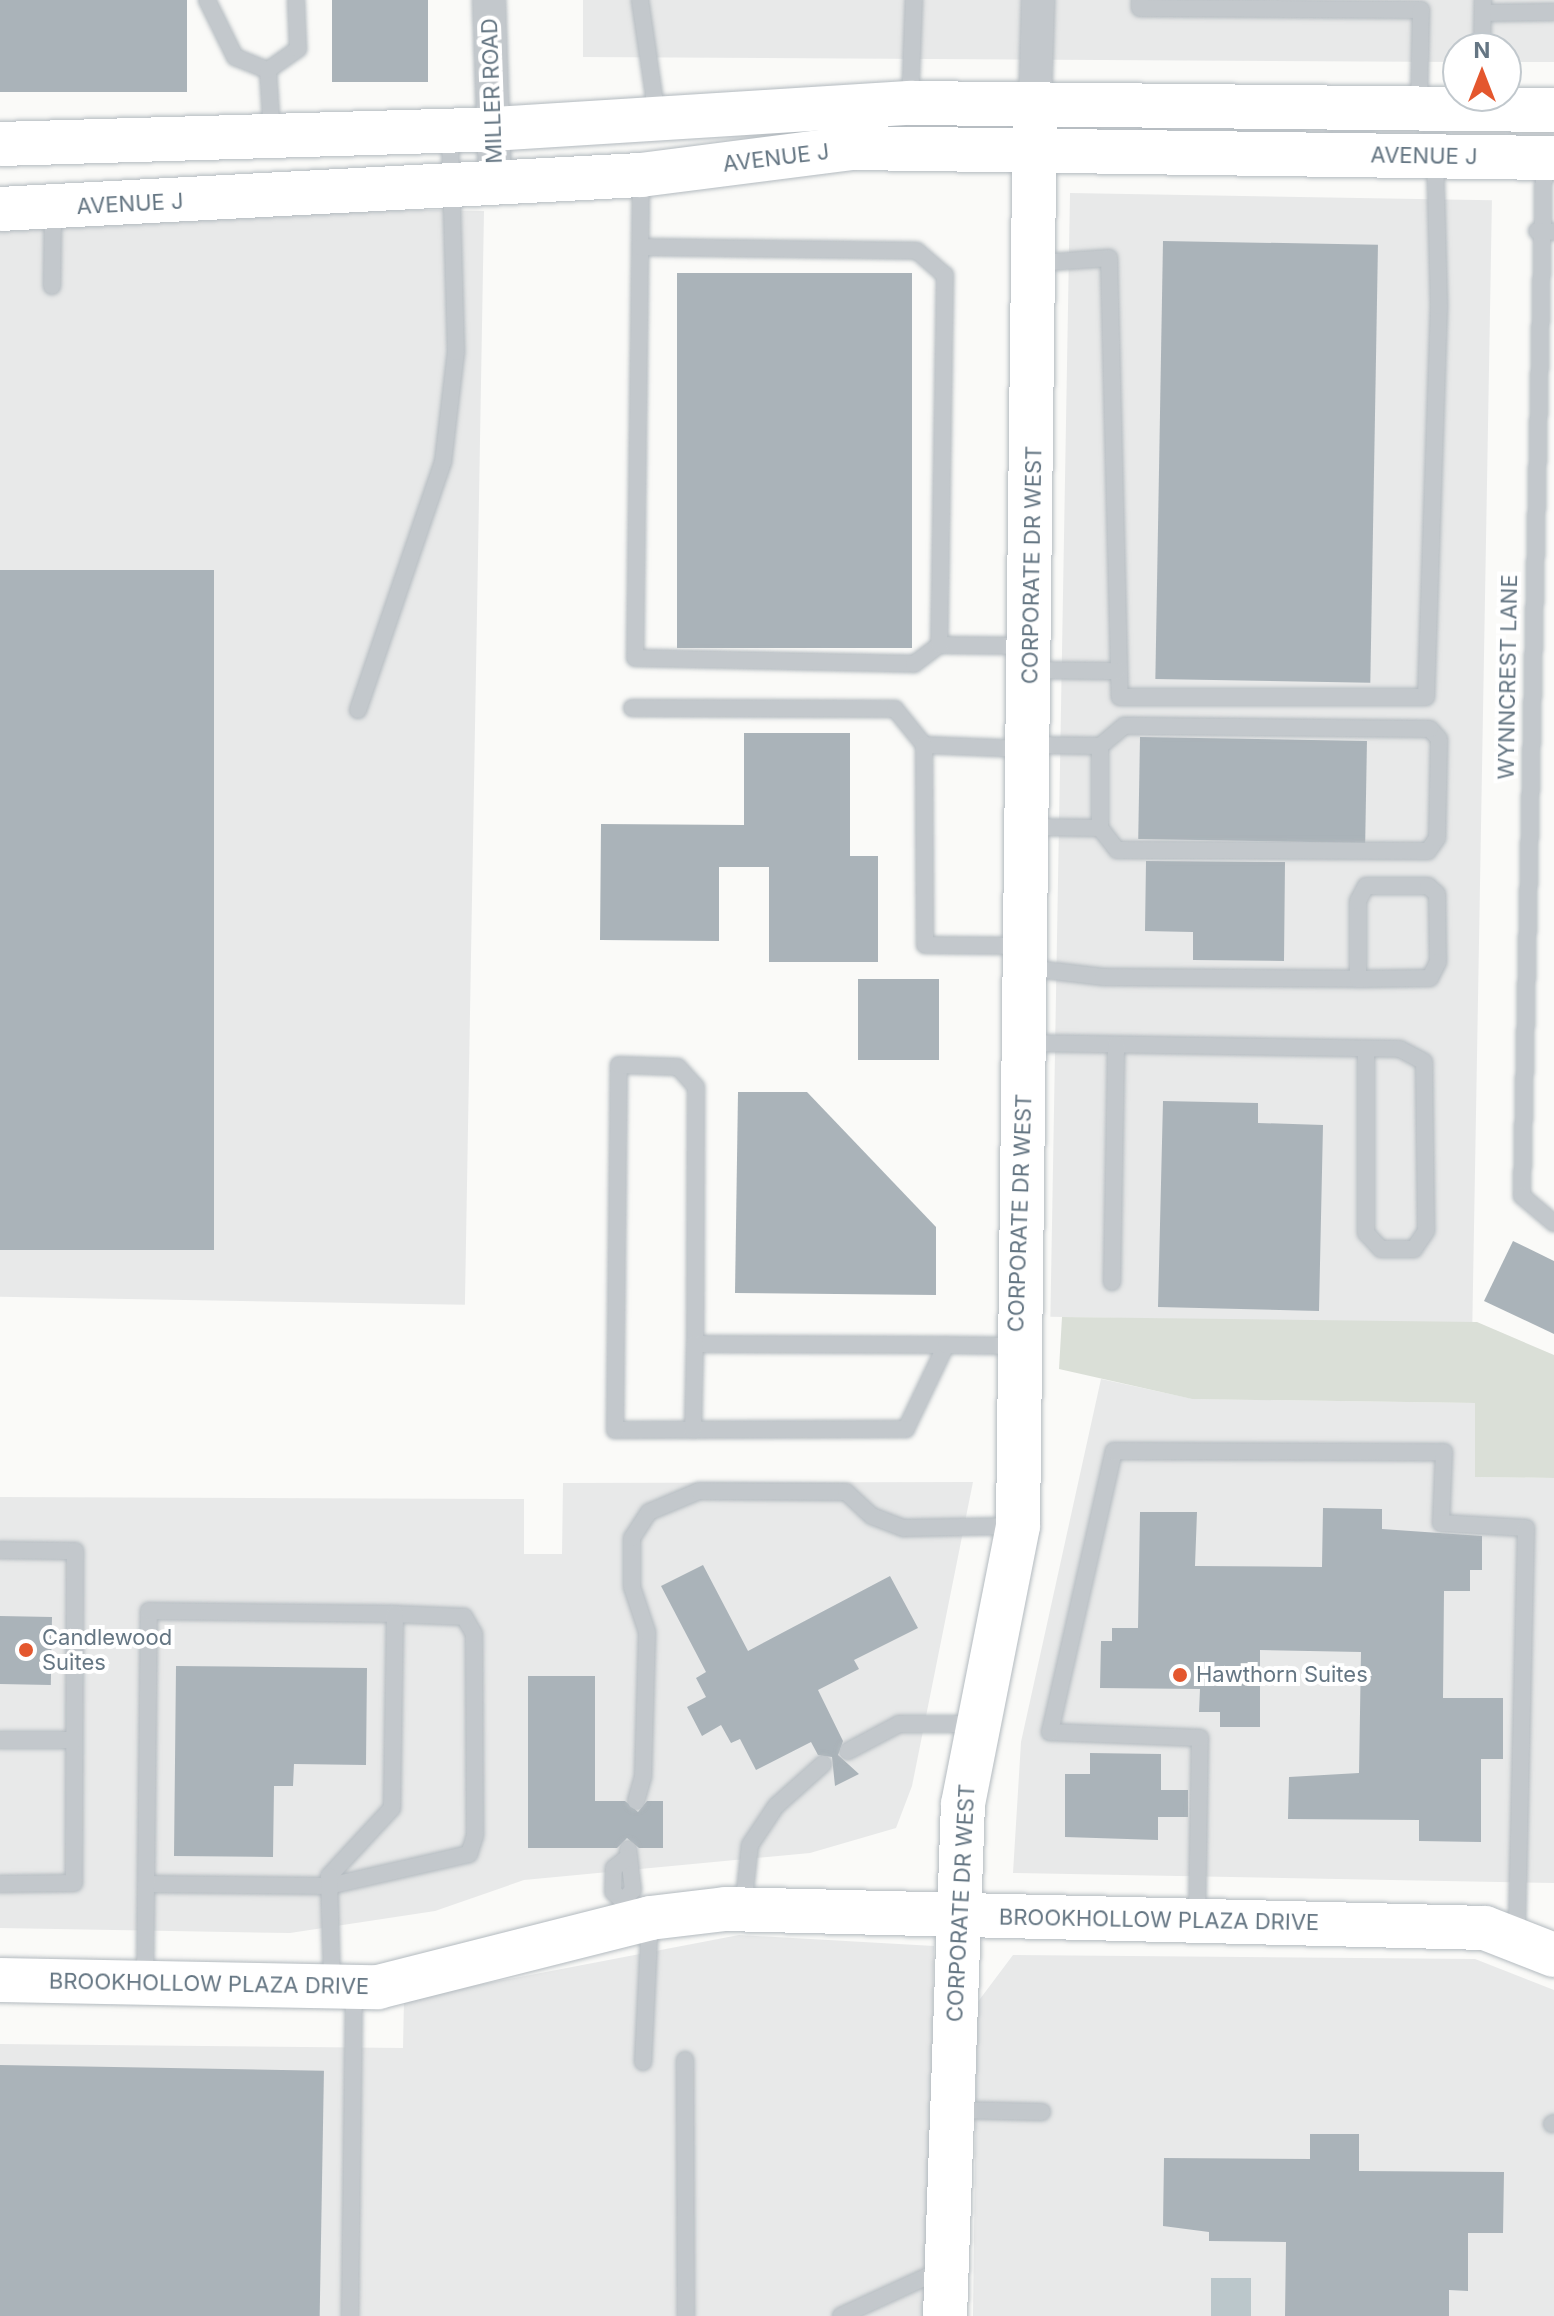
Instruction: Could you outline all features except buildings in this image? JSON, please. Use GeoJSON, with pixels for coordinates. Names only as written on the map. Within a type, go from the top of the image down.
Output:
{"type":"FeatureCollection","features":[{"type":"Feature","properties":{"kind":"street","name":"MILLER ROAD"},"geometry":{"type":"LineString","coordinates":[[489,0],[472,130],[495,181]]}},
{"type":"Feature","properties":{"kind":"street"},"geometry":{"type":"LineString","coordinates":[[1035,104],[1038,0]]}},
{"type":"Feature","properties":{"kind":"street","name":"AVENUE J"},"geometry":{"type":"LineString","coordinates":[[0,144],[272,139],[472,130],[910,103],[1419,110],[1442,107]]}},
{"type":"Feature","properties":{"kind":"street","name":"CORPORATE DR WEST"},"geometry":{"type":"LineString","coordinates":[[945,2316],[957,1915],[977,1724],[1018,1526],[1015,1346],[1028,957],[1037,263],[1035,104]]}},
{"type":"Feature","properties":{"kind":"street","name":"AVENUE J"},"geometry":{"type":"LineString","coordinates":[[1522,107],[1554,110]]}},
{"type":"Feature","properties":{"kind":"street","name":"AVENUE J"},"geometry":{"type":"LineString","coordinates":[[0,209],[641,175],[852,148],[1036,148],[1549,158]]}},
{"type":"Feature","properties":{"kind":"street","name":"BROOKHOLLOW PLAZA DRIVE"},"geometry":{"type":"LineString","coordinates":[[0,1980],[378,1987],[633,1915],[743,1909],[1485,1928],[1536,1947]]}},
{"type":"Feature","properties":{"kind":"lane"},"geometry":{"type":"LineString","coordinates":[[207,0],[235,57],[268,70]]}},
{"type":"Feature","properties":{"kind":"lane"},"geometry":{"type":"LineString","coordinates":[[268,70],[298,49],[296,0]]}},
{"type":"Feature","properties":{"kind":"lane"},"geometry":{"type":"LineString","coordinates":[[640,0],[657,117]]}},
{"type":"Feature","properties":{"kind":"lane"},"geometry":{"type":"LineString","coordinates":[[910,103],[914,0]]}},
{"type":"Feature","properties":{"kind":"lane"},"geometry":{"type":"LineString","coordinates":[[1140,0],[1140,8],[1421,5],[1419,110]]}},
{"type":"Feature","properties":{"kind":"lane"},"geometry":{"type":"LineString","coordinates":[[1482,32],[1483,6],[1554,12]]}},
{"type":"Feature","properties":{"kind":"lane"},"geometry":{"type":"LineString","coordinates":[[268,70],[272,139]]}},
{"type":"Feature","properties":{"kind":"lane"},"geometry":{"type":"LineString","coordinates":[[358,710],[443,462],[456,352],[452,186],[472,130]]}},
{"type":"Feature","properties":{"kind":"lane"},"geometry":{"type":"LineString","coordinates":[[1037,263],[1109,258],[1120,697],[1426,697],[1439,306],[1435,157]]}},
{"type":"Feature","properties":{"kind":"lane","name":"WYNNCREST LANE"},"geometry":{"type":"LineString","coordinates":[[1549,158],[1522,1196],[1554,1223]]}},
{"type":"Feature","properties":{"kind":"lane"},"geometry":{"type":"LineString","coordinates":[[641,175],[635,658],[914,664],[939,645],[1117,671]]}},
{"type":"Feature","properties":{"kind":"lane"},"geometry":{"type":"LineString","coordinates":[[52,286],[54,208]]}},
{"type":"Feature","properties":{"kind":"lane"},"geometry":{"type":"LineString","coordinates":[[640,247],[917,251],[945,275],[939,645]]}},
{"type":"Feature","properties":{"kind":"lane"},"geometry":{"type":"LineString","coordinates":[[632,708],[895,709],[924,745],[925,945],[1028,957],[1103,977],[1358,979],[1430,978],[1438,962],[1437,894],[1428,886],[1366,886],[1358,901],[1358,979]]}},
{"type":"Feature","properties":{"kind":"lane"},"geometry":{"type":"LineString","coordinates":[[924,745],[1100,746],[1124,726],[1430,729],[1439,739],[1437,838],[1428,851],[1117,850],[1100,828],[1100,746]]}},
{"type":"Feature","properties":{"kind":"lane"},"geometry":{"type":"LineString","coordinates":[[1029,827],[1100,828]]}},
{"type":"Feature","properties":{"kind":"lane"},"geometry":{"type":"LineString","coordinates":[[1026,1043],[1400,1049],[1424,1062],[1426,1231],[1414,1249],[1381,1249],[1366,1233],[1366,1049]]}},
{"type":"Feature","properties":{"kind":"lane"},"geometry":{"type":"LineString","coordinates":[[1112,1282],[1116,1045]]}},
{"type":"Feature","properties":{"kind":"lane"},"geometry":{"type":"LineString","coordinates":[[693,1430],[696,1087],[678,1067],[619,1065],[615,1430],[693,1430],[906,1429],[946,1345]]}},
{"type":"Feature","properties":{"kind":"lane"},"geometry":{"type":"LineString","coordinates":[[695,1344],[1015,1346]]}},
{"type":"Feature","properties":{"kind":"lane"},"geometry":{"type":"LineString","coordinates":[[1197,1921],[1200,1738],[1050,1732],[1114,1451],[1444,1452],[1441,1523],[1526,1528],[1536,1947]]}},
{"type":"Feature","properties":{"kind":"lane"},"geometry":{"type":"LineString","coordinates":[[636,1801],[643,1777],[647,1632],[632,1587],[632,1538],[649,1512],[699,1491],[846,1492],[872,1516],[904,1528],[1018,1526]]}},
{"type":"Feature","properties":{"kind":"lane"},"geometry":{"type":"LineString","coordinates":[[0,1550],[75,1551],[74,1883],[0,1884]]}},
{"type":"Feature","properties":{"kind":"lane"},"geometry":{"type":"LineString","coordinates":[[145,1983],[146,1884],[149,1611],[464,1617],[474,1634],[475,1835],[469,1854],[436,1866],[329,1886],[146,1884]]}},
{"type":"Feature","properties":{"kind":"lane"},"geometry":{"type":"LineString","coordinates":[[350,2316],[343,1987],[329,1876],[392,1808],[395,1614]]}},
{"type":"Feature","properties":{"kind":"lane"},"geometry":{"type":"LineString","coordinates":[[848,1751],[899,1724],[977,1724]]}},
{"type":"Feature","properties":{"kind":"lane"},"geometry":{"type":"LineString","coordinates":[[0,1740],[74,1740]]}},
{"type":"Feature","properties":{"kind":"lane"},"geometry":{"type":"LineString","coordinates":[[743,1909],[750,1845],[776,1806],[823,1764]]}},
{"type":"Feature","properties":{"kind":"lane"},"geometry":{"type":"LineString","coordinates":[[628,1853],[643,2062]]}},
{"type":"Feature","properties":{"kind":"lane"},"geometry":{"type":"LineString","coordinates":[[685,2060],[686,2316]]}},
{"type":"Feature","properties":{"kind":"lane"},"geometry":{"type":"LineString","coordinates":[[953,2109],[1042,2112]]}},
{"type":"Feature","properties":{"kind":"lane"},"geometry":{"type":"LineString","coordinates":[[841,2316],[945,2268]]}},
{"type":"Feature","properties":{"kind":"shaded area"},"geometry":{"type":"Polygon","coordinates":[[[583,0],[1554,0],[1554,62],[1522,62],[1522,32],[1442,32],[1442,62],[583,57],[583,0]]]}},
{"type":"Feature","properties":{"kind":"shaded area"},"geometry":{"type":"Polygon","coordinates":[[[1070,193],[1492,200],[1472,1324],[1050,1317],[1070,193]]]}},
{"type":"Feature","properties":{"kind":"shaded area"},"geometry":{"type":"Polygon","coordinates":[[[0,203],[484,211],[465,1305],[0,1297],[0,203]]]}},
{"type":"Feature","properties":{"kind":"shaded area"},"geometry":{"type":"Polygon","coordinates":[[[1062,1317],[1477,1322],[1554,1355],[1554,1478],[1475,1477],[1475,1403],[1192,1399],[1059,1369],[1062,1317]]]}},
{"type":"Feature","properties":{"kind":"shaded area"},"geometry":{"type":"Polygon","coordinates":[[[1101,1379],[1193,1399],[1476,1403],[1475,1477],[1554,1478],[1554,1883],[1013,1873],[1021,1742],[1101,1379]]]}},
{"type":"Feature","properties":{"kind":"shaded area"},"geometry":{"type":"Polygon","coordinates":[[[973,1482],[912,1786],[896,1828],[810,1853],[524,1880],[435,1911],[290,1933],[0,1928],[0,1497],[524,1499],[524,1554],[562,1554],[563,1483],[973,1482]]]}},
{"type":"Feature","properties":{"kind":"shaded area"},"geometry":{"type":"Polygon","coordinates":[[[739,1935],[934,1946],[928,2316],[0,2316],[0,2044],[403,2048],[404,1999],[739,1935]]]}},
{"type":"Feature","properties":{"kind":"shaded area"},"geometry":{"type":"Polygon","coordinates":[[[1013,1955],[1475,1959],[1554,1990],[1554,2316],[973,2316],[977,2003],[1013,1955]]]}},
{"type":"Feature","properties":{"kind":"shaded area"},"geometry":{"type":"Polygon","coordinates":[[[1211,2278],[1251,2278],[1251,2316],[1211,2316],[1211,2278]]]}},
{"type":"Feature","properties":{"kind":"place","name":"Candlewood Suites"},"geometry":{"type":"Point","coordinates":[26,1650]}},
{"type":"Feature","properties":{"kind":"place","name":"Hawthorn Suites"},"geometry":{"type":"Point","coordinates":[1180,1675]}}]}
